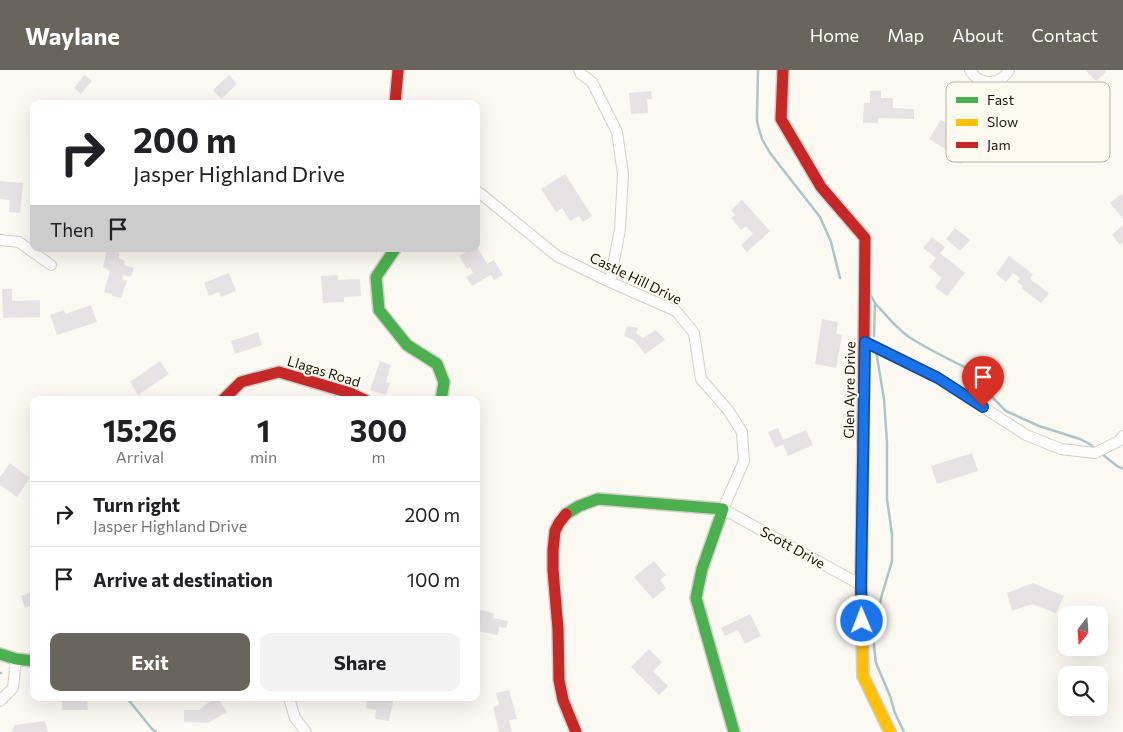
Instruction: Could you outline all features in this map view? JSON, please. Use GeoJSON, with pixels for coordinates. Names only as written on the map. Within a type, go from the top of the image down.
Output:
{"type":"FeatureCollection","features":[{"type":"Feature","properties":{"kind":"street"},"geometry":{"type":"LineString","coordinates":[[395,100],[398,70]]}},
{"type":"Feature","properties":{"kind":"street"},"geometry":{"type":"LineString","coordinates":[[579,70],[581,74],[592,82],[616,132],[623,174],[620,229],[610,282]]}},
{"type":"Feature","properties":{"kind":"street"},"geometry":{"type":"LineString","coordinates":[[592,82],[594,70]]}},
{"type":"Feature","properties":{"kind":"street","name":"Glen Ayre Drive"},"geometry":{"type":"LineString","coordinates":[[783,70],[781,119],[821,187],[865,238],[861,585],[863,676],[890,732]]}},
{"type":"Feature","properties":{"kind":"street"},"geometry":{"type":"LineString","coordinates":[[970,70],[978,79],[986,82],[1002,79],[1009,70]]}},
{"type":"Feature","properties":{"kind":"street","name":"Castle Hill Drive"},"geometry":{"type":"LineString","coordinates":[[480,193],[558,256],[610,282],[676,311],[694,333],[701,379],[728,410],[742,432],[744,462],[702,569],[696,598],[734,732]]}},
{"type":"Feature","properties":{"kind":"street"},"geometry":{"type":"LineString","coordinates":[[0,240],[19,242],[30,250]]}},
{"type":"Feature","properties":{"kind":"street"},"geometry":{"type":"LineString","coordinates":[[33,252],[51,265]]}},
{"type":"Feature","properties":{"kind":"street"},"geometry":{"type":"LineString","coordinates":[[392,252],[376,277],[379,310],[407,344],[437,364],[444,382],[442,396]]}},
{"type":"Feature","properties":{"kind":"street"},"geometry":{"type":"LineString","coordinates":[[865,342],[938,378],[1026,435],[1061,449],[1095,453],[1119,441],[1123,436]]}},
{"type":"Feature","properties":{"kind":"street","name":"Llagas Road"},"geometry":{"type":"LineString","coordinates":[[226,396],[241,382],[278,372],[356,396]]}},
{"type":"Feature","properties":{"kind":"street"},"geometry":{"type":"LineString","coordinates":[[576,732],[560,689],[558,670],[558,622],[554,547],[555,530],[561,520],[569,511],[598,499],[724,509]]}},
{"type":"Feature","properties":{"kind":"street","name":"Scott Drive"},"geometry":{"type":"LineString","coordinates":[[724,509],[861,585]]}},
{"type":"Feature","properties":{"kind":"street"},"geometry":{"type":"LineString","coordinates":[[0,654],[30,661]]}},
{"type":"Feature","properties":{"kind":"street"},"geometry":{"type":"LineString","coordinates":[[0,702],[13,688],[16,659]]}},
{"type":"Feature","properties":{"kind":"street"},"geometry":{"type":"LineString","coordinates":[[290,701],[295,718],[306,732]]}},
{"type":"Feature","properties":{"kind":"building"},"geometry":{"type":"Polygon","coordinates":[[[1087,70],[1104,70],[1106,72],[1096,81],[1087,70]]]}},
{"type":"Feature","properties":{"kind":"building"},"geometry":{"type":"Polygon","coordinates":[[[84,75],[92,81],[81,94],[74,88],[84,75]]]}},
{"type":"Feature","properties":{"kind":"building"},"geometry":{"type":"Polygon","coordinates":[[[229,75],[237,84],[221,99],[213,90],[229,75]]]}},
{"type":"Feature","properties":{"kind":"building"},"geometry":{"type":"Polygon","coordinates":[[[651,91],[652,99],[647,99],[648,113],[631,114],[629,93],[651,91]]]}},
{"type":"Feature","properties":{"kind":"building"},"geometry":{"type":"Polygon","coordinates":[[[870,91],[881,91],[881,98],[893,98],[893,108],[914,109],[914,119],[878,118],[878,123],[863,123],[864,103],[870,103],[870,91]]]}},
{"type":"Feature","properties":{"kind":"building"},"geometry":{"type":"Polygon","coordinates":[[[941,120],[946,123],[946,149],[929,139],[941,120]]]}},
{"type":"Feature","properties":{"kind":"building"},"geometry":{"type":"Polygon","coordinates":[[[565,174],[592,216],[583,222],[579,216],[570,221],[562,208],[556,212],[541,189],[565,174]]]}},
{"type":"Feature","properties":{"kind":"building"},"geometry":{"type":"Polygon","coordinates":[[[0,181],[23,183],[20,213],[9,212],[10,200],[0,199],[0,181]]]}},
{"type":"Feature","properties":{"kind":"building"},"geometry":{"type":"Polygon","coordinates":[[[1121,194],[1123,196],[1123,219],[1110,203],[1121,194]]]}},
{"type":"Feature","properties":{"kind":"building"},"geometry":{"type":"Polygon","coordinates":[[[742,200],[770,231],[747,252],[741,245],[753,234],[746,226],[741,230],[731,218],[735,215],[731,210],[742,200]]]}},
{"type":"Feature","properties":{"kind":"building"},"geometry":{"type":"Polygon","coordinates":[[[1123,225],[1123,242],[1120,245],[1112,235],[1123,225]]]}},
{"type":"Feature","properties":{"kind":"building"},"geometry":{"type":"Polygon","coordinates":[[[955,228],[970,240],[960,251],[946,239],[955,228]]]}},
{"type":"Feature","properties":{"kind":"building"},"geometry":{"type":"Polygon","coordinates":[[[932,237],[945,247],[940,253],[965,273],[947,296],[935,287],[942,278],[929,267],[936,258],[923,248],[932,237]]]}},
{"type":"Feature","properties":{"kind":"building"},"geometry":{"type":"Polygon","coordinates":[[[106,252],[116,252],[119,253],[119,258],[125,261],[124,265],[134,268],[131,277],[123,275],[122,279],[127,281],[121,298],[104,292],[110,271],[103,267],[106,252]]]}},
{"type":"Feature","properties":{"kind":"building"},"geometry":{"type":"Polygon","coordinates":[[[466,252],[480,252],[487,264],[494,260],[503,275],[494,280],[491,275],[472,286],[466,277],[473,273],[470,267],[467,269],[459,256],[466,252]]]}},
{"type":"Feature","properties":{"kind":"building"},"geometry":{"type":"Polygon","coordinates":[[[1009,256],[1033,274],[1030,279],[1049,293],[1041,303],[1021,288],[1023,286],[1017,282],[1020,278],[1013,273],[1006,282],[996,274],[1009,256]]]}},
{"type":"Feature","properties":{"kind":"building"},"geometry":{"type":"Polygon","coordinates":[[[229,273],[236,291],[221,297],[219,292],[209,296],[204,283],[229,273]]]}},
{"type":"Feature","properties":{"kind":"building"},"geometry":{"type":"Polygon","coordinates":[[[338,275],[338,280],[360,279],[361,296],[344,297],[344,302],[323,303],[321,276],[338,275]]]}},
{"type":"Feature","properties":{"kind":"building"},"geometry":{"type":"Polygon","coordinates":[[[2,289],[12,289],[12,301],[40,300],[40,317],[3,318],[2,289]]]}},
{"type":"Feature","properties":{"kind":"building"},"geometry":{"type":"Polygon","coordinates":[[[91,305],[97,322],[57,335],[50,315],[64,310],[65,314],[91,305]]]}},
{"type":"Feature","properties":{"kind":"building"},"geometry":{"type":"Polygon","coordinates":[[[822,319],[838,322],[836,334],[842,335],[836,368],[815,364],[822,319]]]}},
{"type":"Feature","properties":{"kind":"building"},"geometry":{"type":"Polygon","coordinates":[[[627,326],[638,328],[636,333],[643,338],[656,330],[665,340],[645,354],[634,340],[624,336],[627,326]]]}},
{"type":"Feature","properties":{"kind":"building"},"geometry":{"type":"Polygon","coordinates":[[[258,332],[262,345],[235,354],[231,341],[258,332]]]}},
{"type":"Feature","properties":{"kind":"building"},"geometry":{"type":"Polygon","coordinates":[[[160,361],[169,374],[138,395],[130,382],[160,361]]]}},
{"type":"Feature","properties":{"kind":"building"},"geometry":{"type":"Polygon","coordinates":[[[380,361],[391,365],[386,382],[390,383],[386,395],[370,390],[380,361]]]}},
{"type":"Feature","properties":{"kind":"building"},"geometry":{"type":"Polygon","coordinates":[[[778,428],[783,440],[806,430],[813,445],[788,456],[783,444],[775,448],[768,432],[778,428]]]}},
{"type":"Feature","properties":{"kind":"building"},"geometry":{"type":"Polygon","coordinates":[[[972,453],[978,471],[937,484],[931,466],[972,453]]]}},
{"type":"Feature","properties":{"kind":"building"},"geometry":{"type":"Polygon","coordinates":[[[10,463],[30,478],[17,497],[0,485],[0,477],[10,463]]]}},
{"type":"Feature","properties":{"kind":"building"},"geometry":{"type":"Polygon","coordinates":[[[654,561],[666,575],[660,580],[666,588],[653,599],[634,577],[654,561]]]}},
{"type":"Feature","properties":{"kind":"building"},"geometry":{"type":"Polygon","coordinates":[[[1033,583],[1064,596],[1056,613],[1032,604],[1012,611],[1007,593],[1033,583]]]}},
{"type":"Feature","properties":{"kind":"building"},"geometry":{"type":"Polygon","coordinates":[[[30,593],[30,606],[25,608],[21,596],[30,593]]]}},
{"type":"Feature","properties":{"kind":"building"},"geometry":{"type":"Polygon","coordinates":[[[480,610],[494,613],[493,618],[508,621],[506,628],[499,627],[498,635],[480,632],[480,610]]]}},
{"type":"Feature","properties":{"kind":"building"},"geometry":{"type":"Polygon","coordinates":[[[750,614],[761,636],[745,644],[738,630],[725,636],[721,628],[750,614]]]}},
{"type":"Feature","properties":{"kind":"building"},"geometry":{"type":"Polygon","coordinates":[[[649,649],[662,662],[653,671],[668,686],[659,695],[631,667],[649,649]]]}},
{"type":"Feature","properties":{"kind":"building"},"geometry":{"type":"Polygon","coordinates":[[[509,690],[517,719],[509,720],[512,732],[499,732],[493,707],[499,705],[496,693],[509,690]]]}},
{"type":"Feature","properties":{"kind":"building"},"geometry":{"type":"Polygon","coordinates":[[[61,701],[87,701],[88,710],[62,710],[61,701]]]}},
{"type":"Feature","properties":{"kind":"building"},"geometry":{"type":"Polygon","coordinates":[[[210,701],[219,701],[227,712],[208,723],[184,722],[184,710],[199,710],[210,701]]]}},
{"type":"Feature","properties":{"kind":"building"},"geometry":{"type":"Polygon","coordinates":[[[367,701],[393,701],[389,721],[375,719],[376,710],[366,708],[367,701]]]}},
{"type":"Feature","properties":{"kind":"building"},"geometry":{"type":"Polygon","coordinates":[[[45,721],[48,732],[11,732],[15,725],[45,721]]]}},
{"type":"Feature","properties":{"kind":"waterway"},"geometry":{"type":"LineString","coordinates":[[758,70],[757,122],[762,139],[770,153],[820,217],[831,242],[840,278]]}},
{"type":"Feature","properties":{"kind":"waterway"},"geometry":{"type":"LineString","coordinates":[[870,294],[875,303],[874,336]]}},
{"type":"Feature","properties":{"kind":"waterway"},"geometry":{"type":"LineString","coordinates":[[875,303],[909,337],[972,371]]}},
{"type":"Feature","properties":{"kind":"waterway"},"geometry":{"type":"LineString","coordinates":[[876,351],[884,399],[887,443],[887,499],[892,534],[892,561],[881,598],[874,646],[876,663],[904,732]]}},
{"type":"Feature","properties":{"kind":"waterway"},"geometry":{"type":"LineString","coordinates":[[987,380],[992,390],[993,398],[1006,411],[1039,426],[1080,439],[1096,449]]}},
{"type":"Feature","properties":{"kind":"waterway"},"geometry":{"type":"LineString","coordinates":[[1102,454],[1123,469]]}},
{"type":"Feature","properties":{"kind":"waterway"},"geometry":{"type":"LineString","coordinates":[[129,701],[156,732]]}},
{"type":"Feature","properties":{"kind":"traffic: fast"},"geometry":{"type":"LineString","coordinates":[[393,252],[376,277],[379,310],[407,345],[437,364],[444,382],[442,396]]}},
{"type":"Feature","properties":{"kind":"traffic: fast"},"geometry":{"type":"LineString","coordinates":[[566,514],[579,506],[598,499],[723,509],[702,569],[696,598],[734,732]]}},
{"type":"Feature","properties":{"kind":"traffic: fast"},"geometry":{"type":"LineString","coordinates":[[0,654],[30,661]]}},
{"type":"Feature","properties":{"kind":"traffic: slow"},"geometry":{"type":"LineString","coordinates":[[863,443],[861,585],[863,676],[890,732]]}},
{"type":"Feature","properties":{"kind":"traffic: jam"},"geometry":{"type":"LineString","coordinates":[[395,100],[398,70]]}},
{"type":"Feature","properties":{"kind":"traffic: jam"},"geometry":{"type":"LineString","coordinates":[[783,70],[781,119],[821,187],[865,238],[863,443]]}},
{"type":"Feature","properties":{"kind":"traffic: jam"},"geometry":{"type":"LineString","coordinates":[[227,396],[241,382],[279,372],[356,396]]}},
{"type":"Feature","properties":{"kind":"traffic: jam"},"geometry":{"type":"LineString","coordinates":[[566,514],[555,531],[553,570],[558,629],[559,680],[563,700],[576,732]]}},
{"type":"Feature","properties":{"kind":"route"},"geometry":{"type":"LineString","coordinates":[[862,621],[865,342],[938,378],[983,407]]}}]}
